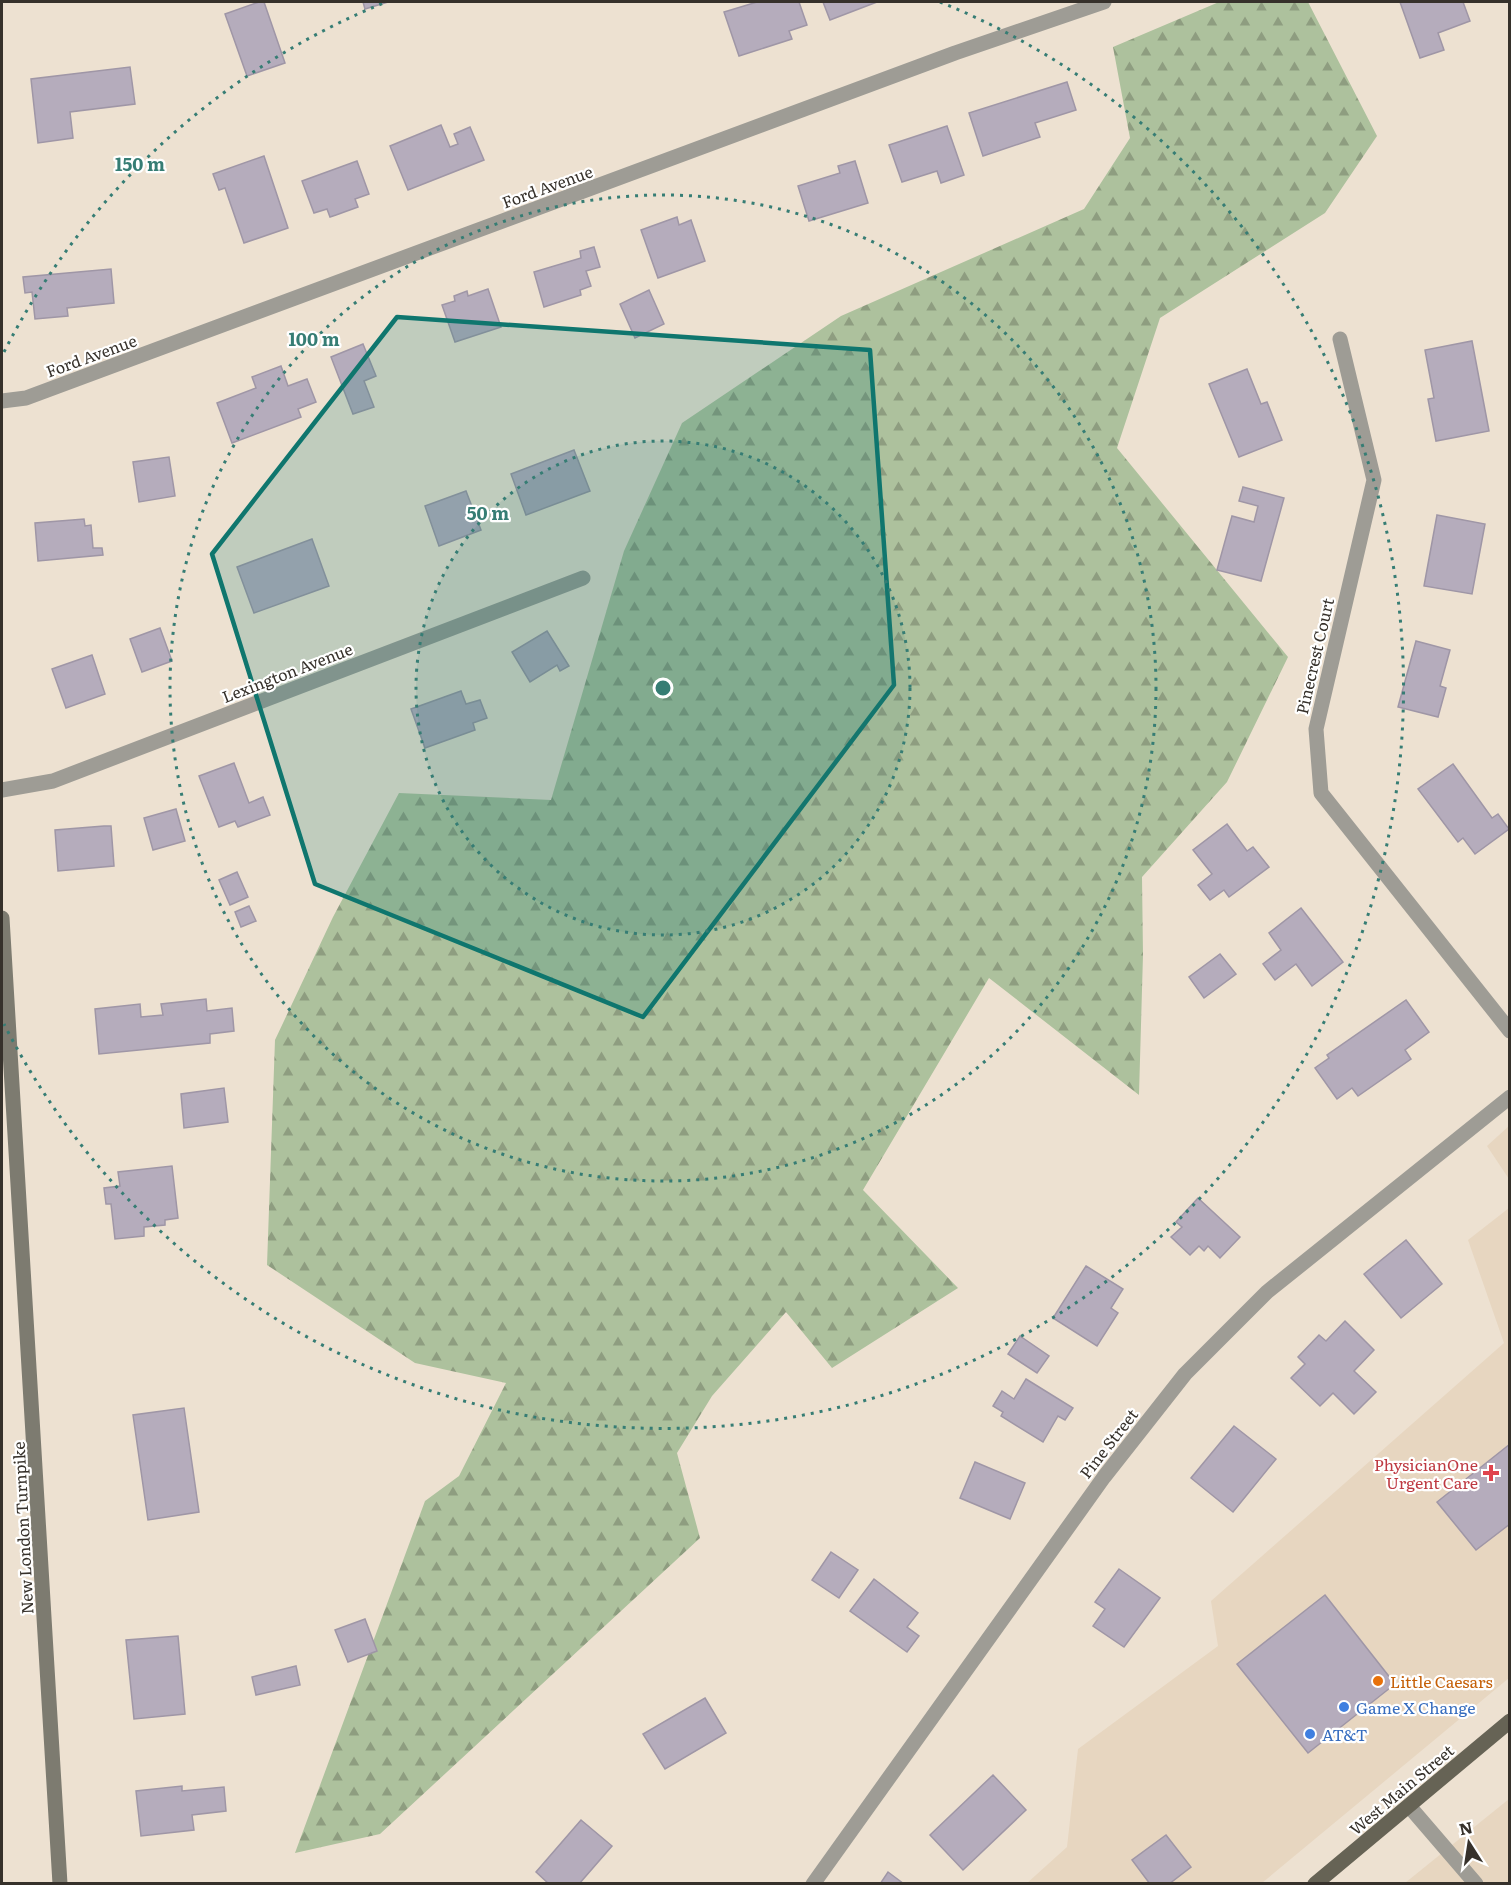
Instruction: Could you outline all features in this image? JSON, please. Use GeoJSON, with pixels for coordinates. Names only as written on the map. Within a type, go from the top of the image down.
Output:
{"type":"FeatureCollection","features":[{"type":"Feature","properties":{"kind":"main road","name":"New London Turnpike"},"geometry":{"type":"LineString","coordinates":[[2,918],[60,1884]]}},
{"type":"Feature","properties":{"kind":"main road","name":"West Main Street"},"geometry":{"type":"LineString","coordinates":[[1315,1884],[1509,1721]]}},
{"type":"Feature","properties":{"kind":"street","name":"Ford Avenue"},"geometry":{"type":"LineString","coordinates":[[2,401],[26,398],[955,53],[1104,2]]}},
{"type":"Feature","properties":{"kind":"street","name":"Pinecrest Court"},"geometry":{"type":"LineString","coordinates":[[1340,339],[1374,480],[1316,729],[1321,793],[1509,1031]]}},
{"type":"Feature","properties":{"kind":"street","name":"Lexington Avenue"},"geometry":{"type":"LineString","coordinates":[[2,790],[53,781],[583,578]]}},
{"type":"Feature","properties":{"kind":"street","name":"Pine Street"},"geometry":{"type":"LineString","coordinates":[[813,1884],[1104,1477],[1185,1374],[1267,1292],[1509,1097]]}},
{"type":"Feature","properties":{"kind":"street"},"geometry":{"type":"LineString","coordinates":[[1409,1806],[1476,1884]]}},
{"type":"Feature","properties":{"kind":"highlighted area"},"geometry":{"type":"Polygon","coordinates":[[[397,317],[870,350],[894,685],[643,1017],[315,884],[212,554],[397,317]]]}},
{"type":"Feature","properties":{"kind":"shaded area"},"geometry":{"type":"Polygon","coordinates":[[[1509,1126],[1509,1179],[1487,1146],[1509,1126]]]}},
{"type":"Feature","properties":{"kind":"shaded area"},"geometry":{"type":"Polygon","coordinates":[[[1509,1208],[1509,1678],[1262,1883],[1026,1884],[1067,1847],[1078,1749],[1218,1646],[1211,1601],[1504,1343],[1468,1240],[1509,1208]]]}},
{"type":"Feature","properties":{"kind":"shaded area"},"geometry":{"type":"Polygon","coordinates":[[[1509,1799],[1509,1883],[1405,1883],[1509,1799]]]}},
{"type":"Feature","properties":{"kind":"green space"},"geometry":{"type":"Polygon","coordinates":[[[1219,2],[1308,2],[1377,136],[1325,213],[1160,318],[1117,448],[1288,657],[1227,782],[1142,877],[1143,955],[1139,1095],[989,978],[863,1190],[958,1288],[832,1368],[786,1312],[712,1396],[677,1453],[700,1538],[380,1834],[295,1853],[425,1501],[459,1476],[506,1383],[415,1363],[267,1265],[275,1040],[333,917],[399,793],[551,800],[624,551],[682,423],[841,316],[1084,209],[1130,138],[1113,47],[1219,2]]]}},
{"type":"Feature","properties":{"kind":"building"},"geometry":{"type":"Polygon","coordinates":[[[264,2],[285,63],[247,76],[225,14],[264,2]]]}},
{"type":"Feature","properties":{"kind":"building"},"geometry":{"type":"Polygon","coordinates":[[[363,2],[388,2],[365,9],[363,2]]]}},
{"type":"Feature","properties":{"kind":"building"},"geometry":{"type":"Polygon","coordinates":[[[757,2],[799,2],[807,25],[789,31],[792,39],[739,56],[724,12],[757,2]]]}},
{"type":"Feature","properties":{"kind":"building"},"geometry":{"type":"Polygon","coordinates":[[[823,2],[877,2],[830,20],[823,2]]]}},
{"type":"Feature","properties":{"kind":"building"},"geometry":{"type":"Polygon","coordinates":[[[1400,2],[1463,2],[1470,21],[1438,33],[1444,50],[1420,58],[1400,2]]]}},
{"type":"Feature","properties":{"kind":"building"},"geometry":{"type":"Polygon","coordinates":[[[130,67],[135,104],[70,112],[73,138],[38,143],[31,79],[130,67]]]}},
{"type":"Feature","properties":{"kind":"building"},"geometry":{"type":"Polygon","coordinates":[[[1067,82],[1076,110],[1035,123],[1040,137],[983,156],[969,113],[1067,82]]]}},
{"type":"Feature","properties":{"kind":"building"},"geometry":{"type":"Polygon","coordinates":[[[441,125],[450,147],[458,144],[454,134],[470,127],[484,160],[408,190],[390,146],[441,125]]]}},
{"type":"Feature","properties":{"kind":"building"},"geometry":{"type":"Polygon","coordinates":[[[947,126],[964,175],[941,183],[937,171],[902,182],[889,145],[947,126]]]}},
{"type":"Feature","properties":{"kind":"building"},"geometry":{"type":"Polygon","coordinates":[[[264,156],[288,228],[244,243],[225,188],[219,190],[213,174],[264,156]]]}},
{"type":"Feature","properties":{"kind":"building"},"geometry":{"type":"Polygon","coordinates":[[[357,161],[369,194],[355,199],[358,207],[336,215],[330,217],[327,209],[314,213],[302,181],[357,161]]]}},
{"type":"Feature","properties":{"kind":"building"},"geometry":{"type":"Polygon","coordinates":[[[855,161],[868,203],[809,221],[798,186],[840,173],[838,166],[855,161]]]}},
{"type":"Feature","properties":{"kind":"building"},"geometry":{"type":"Polygon","coordinates":[[[677,217],[679,225],[691,220],[705,261],[658,278],[641,230],[677,217]]]}},
{"type":"Feature","properties":{"kind":"building"},"geometry":{"type":"Polygon","coordinates":[[[594,247],[600,267],[586,271],[591,286],[580,290],[581,295],[544,307],[534,272],[581,258],[580,251],[594,247]]]}},
{"type":"Feature","properties":{"kind":"building"},"geometry":{"type":"Polygon","coordinates":[[[111,269],[114,303],[67,308],[68,316],[35,319],[32,292],[25,293],[23,277],[111,269]]]}},
{"type":"Feature","properties":{"kind":"building"},"geometry":{"type":"Polygon","coordinates":[[[488,289],[501,327],[455,342],[442,305],[455,301],[454,296],[467,291],[468,296],[488,289]]]}},
{"type":"Feature","properties":{"kind":"building"},"geometry":{"type":"Polygon","coordinates":[[[649,290],[664,324],[635,338],[620,304],[649,290]]]}},
{"type":"Feature","properties":{"kind":"building"},"geometry":{"type":"Polygon","coordinates":[[[1472,341],[1489,431],[1436,441],[1428,399],[1434,398],[1425,350],[1472,341]]]}},
{"type":"Feature","properties":{"kind":"building"},"geometry":{"type":"Polygon","coordinates":[[[363,344],[376,376],[364,381],[374,407],[353,414],[331,357],[363,344]]]}},
{"type":"Feature","properties":{"kind":"building"},"geometry":{"type":"Polygon","coordinates":[[[281,366],[288,386],[307,379],[316,402],[298,409],[301,417],[232,443],[217,403],[256,388],[252,377],[281,366]]]}},
{"type":"Feature","properties":{"kind":"building"},"geometry":{"type":"Polygon","coordinates":[[[1247,369],[1261,404],[1267,402],[1282,440],[1239,457],[1209,384],[1247,369]]]}},
{"type":"Feature","properties":{"kind":"building"},"geometry":{"type":"Polygon","coordinates":[[[574,450],[590,491],[526,515],[511,474],[574,450]]]}},
{"type":"Feature","properties":{"kind":"building"},"geometry":{"type":"Polygon","coordinates":[[[169,457],[175,496],[139,502],[133,462],[169,457]]]}},
{"type":"Feature","properties":{"kind":"building"},"geometry":{"type":"Polygon","coordinates":[[[1243,487],[1284,498],[1261,581],[1217,570],[1232,516],[1254,522],[1258,506],[1239,501],[1243,487]]]}},
{"type":"Feature","properties":{"kind":"building"},"geometry":{"type":"Polygon","coordinates":[[[466,491],[481,530],[439,546],[425,506],[466,491]]]}},
{"type":"Feature","properties":{"kind":"building"},"geometry":{"type":"Polygon","coordinates":[[[1437,515],[1485,524],[1472,594],[1424,586],[1437,515]]]}},
{"type":"Feature","properties":{"kind":"building"},"geometry":{"type":"Polygon","coordinates":[[[84,519],[85,526],[91,525],[93,548],[102,548],[103,555],[38,561],[35,523],[84,519]]]}},
{"type":"Feature","properties":{"kind":"building"},"geometry":{"type":"Polygon","coordinates":[[[312,539],[329,586],[254,613],[237,567],[312,539]]]}},
{"type":"Feature","properties":{"kind":"building"},"geometry":{"type":"Polygon","coordinates":[[[160,628],[172,661],[142,672],[130,639],[160,628]]]}},
{"type":"Feature","properties":{"kind":"building"},"geometry":{"type":"Polygon","coordinates":[[[547,631],[569,666],[560,671],[557,665],[530,682],[512,652],[547,631]]]}},
{"type":"Feature","properties":{"kind":"building"},"geometry":{"type":"Polygon","coordinates":[[[1416,641],[1450,650],[1440,686],[1446,688],[1438,717],[1398,707],[1416,641]]]}},
{"type":"Feature","properties":{"kind":"building"},"geometry":{"type":"Polygon","coordinates":[[[92,655],[105,694],[66,708],[52,669],[92,655]]]}},
{"type":"Feature","properties":{"kind":"building"},"geometry":{"type":"Polygon","coordinates":[[[461,691],[466,704],[480,700],[487,718],[473,723],[475,730],[425,748],[411,709],[461,691]]]}},
{"type":"Feature","properties":{"kind":"building"},"geometry":{"type":"Polygon","coordinates":[[[234,763],[249,803],[263,797],[270,815],[238,827],[235,821],[219,827],[199,776],[234,763]]]}},
{"type":"Feature","properties":{"kind":"building"},"geometry":{"type":"Polygon","coordinates":[[[1453,764],[1492,818],[1498,814],[1509,829],[1475,854],[1463,838],[1458,842],[1418,789],[1453,764]]]}},
{"type":"Feature","properties":{"kind":"building"},"geometry":{"type":"Polygon","coordinates":[[[176,809],[185,841],[153,850],[144,818],[176,809]]]}},
{"type":"Feature","properties":{"kind":"building"},"geometry":{"type":"Polygon","coordinates":[[[1227,824],[1247,851],[1253,847],[1269,867],[1229,897],[1224,890],[1210,900],[1198,885],[1212,874],[1193,850],[1227,824]]]}},
{"type":"Feature","properties":{"kind":"building"},"geometry":{"type":"Polygon","coordinates":[[[111,826],[114,866],[58,871],[55,830],[111,826]]]}},
{"type":"Feature","properties":{"kind":"building"},"geometry":{"type":"Polygon","coordinates":[[[237,872],[248,897],[230,905],[219,880],[237,872]]]}},
{"type":"Feature","properties":{"kind":"building"},"geometry":{"type":"Polygon","coordinates":[[[249,906],[256,921],[241,927],[235,912],[249,906]]]}},
{"type":"Feature","properties":{"kind":"building"},"geometry":{"type":"Polygon","coordinates":[[[1301,908],[1343,962],[1312,986],[1296,964],[1275,980],[1263,964],[1281,950],[1269,933],[1301,908]]]}},
{"type":"Feature","properties":{"kind":"building"},"geometry":{"type":"Polygon","coordinates":[[[1220,954],[1236,974],[1204,998],[1189,977],[1220,954]]]}},
{"type":"Feature","properties":{"kind":"building"},"geometry":{"type":"Polygon","coordinates":[[[206,999],[207,1011],[232,1008],[234,1031],[210,1034],[210,1043],[99,1054],[95,1009],[140,1004],[141,1017],[163,1015],[161,1004],[206,999]]]}},
{"type":"Feature","properties":{"kind":"building"},"geometry":{"type":"Polygon","coordinates":[[[1406,1000],[1429,1032],[1405,1050],[1411,1059],[1358,1096],[1352,1088],[1337,1099],[1315,1068],[1329,1058],[1327,1055],[1406,1000]]]}},
{"type":"Feature","properties":{"kind":"building"},"geometry":{"type":"Polygon","coordinates":[[[224,1088],[228,1122],[184,1128],[181,1094],[224,1088]]]}},
{"type":"Feature","properties":{"kind":"building"},"geometry":{"type":"Polygon","coordinates":[[[172,1166],[178,1218],[165,1220],[165,1225],[144,1227],[144,1236],[115,1239],[111,1204],[106,1204],[104,1188],[120,1186],[118,1172],[172,1166]]]}},
{"type":"Feature","properties":{"kind":"building"},"geometry":{"type":"Polygon","coordinates":[[[1198,1198],[1240,1237],[1220,1258],[1208,1246],[1204,1251],[1199,1246],[1190,1255],[1171,1237],[1182,1227],[1176,1222],[1198,1198]]]}},
{"type":"Feature","properties":{"kind":"building"},"geometry":{"type":"Polygon","coordinates":[[[1406,1240],[1442,1284],[1401,1318],[1364,1274],[1406,1240]]]}},
{"type":"Feature","properties":{"kind":"building"},"geometry":{"type":"Polygon","coordinates":[[[1086,1266],[1123,1289],[1111,1308],[1118,1313],[1097,1346],[1053,1318],[1086,1266]]]}},
{"type":"Feature","properties":{"kind":"building"},"geometry":{"type":"Polygon","coordinates":[[[1345,1321],[1374,1350],[1354,1371],[1376,1392],[1354,1414],[1333,1393],[1320,1406],[1291,1378],[1305,1364],[1298,1357],[1319,1335],[1326,1341],[1345,1321]]]}},
{"type":"Feature","properties":{"kind":"building"},"geometry":{"type":"Polygon","coordinates":[[[1020,1336],[1049,1356],[1037,1373],[1008,1354],[1020,1336]]]}},
{"type":"Feature","properties":{"kind":"building"},"geometry":{"type":"Polygon","coordinates":[[[1026,1379],[1073,1408],[1065,1420],[1058,1416],[1043,1442],[1001,1416],[1003,1412],[993,1406],[1002,1391],[1014,1399],[1026,1379]]]}},
{"type":"Feature","properties":{"kind":"building"},"geometry":{"type":"Polygon","coordinates":[[[184,1408],[199,1512],[148,1520],[133,1415],[184,1408]]]}},
{"type":"Feature","properties":{"kind":"building"},"geometry":{"type":"Polygon","coordinates":[[[1234,1426],[1276,1459],[1233,1512],[1191,1478],[1234,1426]]]}},
{"type":"Feature","properties":{"kind":"building","name":"PhysicianOne Urgent Care"},"geometry":{"type":"Polygon","coordinates":[[[1510,1444],[1510,1524],[1476,1550],[1437,1502],[1510,1444]]]}},
{"type":"Feature","properties":{"kind":"building"},"geometry":{"type":"Polygon","coordinates":[[[975,1462],[1025,1483],[1010,1519],[960,1498],[975,1462]]]}},
{"type":"Feature","properties":{"kind":"building"},"geometry":{"type":"Polygon","coordinates":[[[831,1552],[858,1570],[839,1598],[812,1580],[831,1552]]]}},
{"type":"Feature","properties":{"kind":"building"},"geometry":{"type":"Polygon","coordinates":[[[1119,1569],[1160,1598],[1124,1647],[1093,1626],[1105,1609],[1095,1602],[1119,1569]]]}},
{"type":"Feature","properties":{"kind":"building"},"geometry":{"type":"Polygon","coordinates":[[[874,1579],[918,1613],[907,1627],[919,1636],[907,1652],[850,1611],[874,1579]]]}},
{"type":"Feature","properties":{"kind":"building"},"geometry":{"type":"Polygon","coordinates":[[[1325,1595],[1395,1684],[1308,1753],[1237,1664],[1325,1595]]]}},
{"type":"Feature","properties":{"kind":"building"},"geometry":{"type":"Polygon","coordinates":[[[365,1619],[377,1651],[348,1662],[335,1630],[365,1619]]]}},
{"type":"Feature","properties":{"kind":"building"},"geometry":{"type":"Polygon","coordinates":[[[178,1636],[185,1714],[134,1719],[126,1640],[178,1636]]]}},
{"type":"Feature","properties":{"kind":"building"},"geometry":{"type":"Polygon","coordinates":[[[296,1666],[300,1685],[256,1695],[252,1677],[296,1666]]]}},
{"type":"Feature","properties":{"kind":"building"},"geometry":{"type":"Polygon","coordinates":[[[705,1698],[726,1733],[665,1769],[643,1734],[705,1698]]]}},
{"type":"Feature","properties":{"kind":"building"},"geometry":{"type":"Polygon","coordinates":[[[993,1775],[1026,1810],[963,1870],[930,1835],[993,1775]]]}},
{"type":"Feature","properties":{"kind":"building"},"geometry":{"type":"Polygon","coordinates":[[[182,1786],[182,1791],[224,1787],[226,1811],[192,1815],[194,1830],[141,1836],[136,1791],[182,1786]]]}},
{"type":"Feature","properties":{"kind":"building"},"geometry":{"type":"Polygon","coordinates":[[[581,1820],[612,1846],[579,1884],[549,1884],[536,1872],[581,1820]]]}},
{"type":"Feature","properties":{"kind":"building"},"geometry":{"type":"Polygon","coordinates":[[[1166,1835],[1191,1867],[1169,1884],[1150,1884],[1132,1860],[1166,1835]]]}},
{"type":"Feature","properties":{"kind":"building"},"geometry":{"type":"Polygon","coordinates":[[[888,1872],[904,1884],[880,1884],[888,1872]]]}},
{"type":"Feature","properties":{"kind":"place","name":"PhysicianOne Urgent Care"},"geometry":{"type":"Point","coordinates":[1491,1473]}},
{"type":"Feature","properties":{"kind":"place","name":"Little Caesars"},"geometry":{"type":"Point","coordinates":[1378,1681]}},
{"type":"Feature","properties":{"kind":"place","name":"Game X Change"},"geometry":{"type":"Point","coordinates":[1344,1707]}},
{"type":"Feature","properties":{"kind":"place","name":"AT&T"},"geometry":{"type":"Point","coordinates":[1310,1734]}}]}
